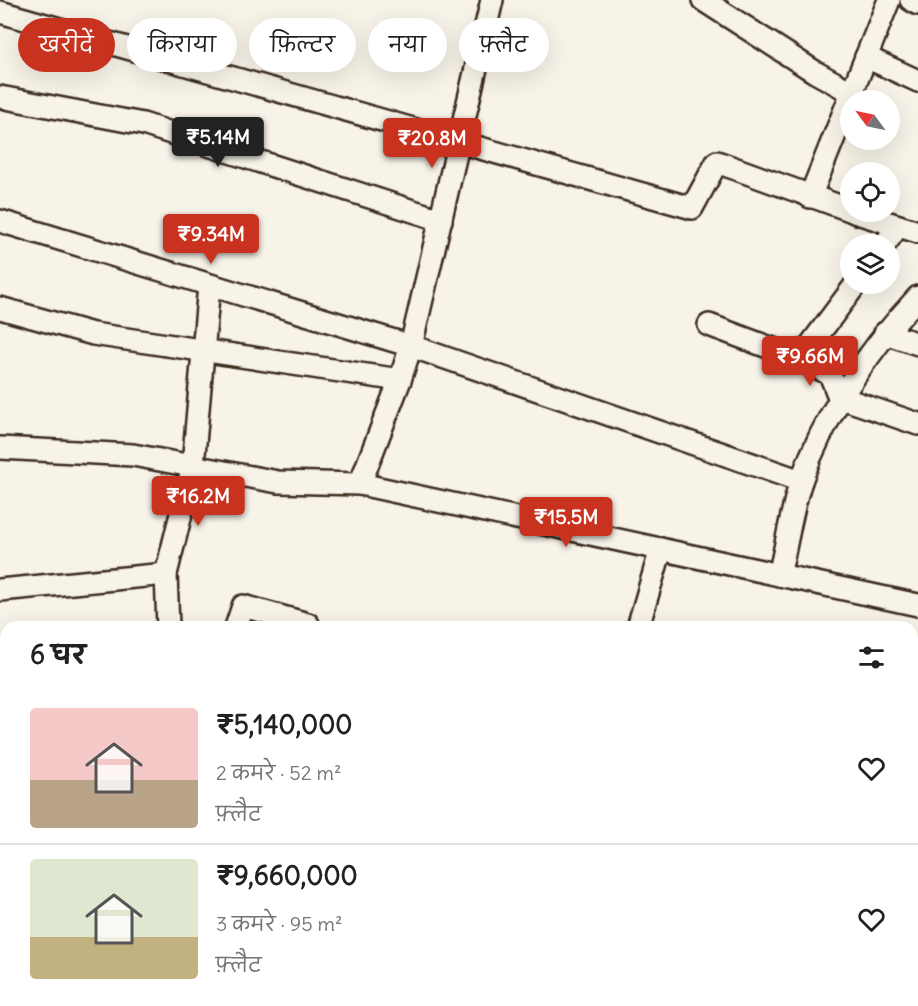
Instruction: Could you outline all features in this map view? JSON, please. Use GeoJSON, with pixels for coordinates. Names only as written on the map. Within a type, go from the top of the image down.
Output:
{"type":"FeatureCollection","features":[{"type":"Feature","properties":{"kind":"street"},"geometry":{"type":"LineString","coordinates":[[360,484],[411,346],[492,0]]}},
{"type":"Feature","properties":{"kind":"street"},"geometry":{"type":"LineString","coordinates":[[703,0],[815,72],[848,90]]}},
{"type":"Feature","properties":{"kind":"street"},"geometry":{"type":"LineString","coordinates":[[853,90],[889,0]]}},
{"type":"Feature","properties":{"kind":"street"},"geometry":{"type":"LineString","coordinates":[[911,0],[918,4]]}},
{"type":"Feature","properties":{"kind":"street"},"geometry":{"type":"LineString","coordinates":[[0,12],[692,208],[717,162],[840,207]]}},
{"type":"Feature","properties":{"kind":"street"},"geometry":{"type":"LineString","coordinates":[[866,57],[918,81]]}},
{"type":"Feature","properties":{"kind":"street"},"geometry":{"type":"LineString","coordinates":[[0,97],[143,124],[441,220]]}},
{"type":"Feature","properties":{"kind":"street"},"geometry":{"type":"LineString","coordinates":[[810,197],[840,122]]}},
{"type":"Feature","properties":{"kind":"street"},"geometry":{"type":"LineString","coordinates":[[0,221],[411,346],[801,481]]}},
{"type":"Feature","properties":{"kind":"street"},"geometry":{"type":"LineString","coordinates":[[886,222],[908,229]]}},
{"type":"Feature","properties":{"kind":"street"},"geometry":{"type":"LineString","coordinates":[[168,621],[166,574],[193,466],[205,352],[209,285]]}},
{"type":"Feature","properties":{"kind":"street"},"geometry":{"type":"LineString","coordinates":[[800,359],[849,294]]}},
{"type":"Feature","properties":{"kind":"street"},"geometry":{"type":"LineString","coordinates":[[779,575],[801,481],[839,397],[885,333],[918,297]]}},
{"type":"Feature","properties":{"kind":"street"},"geometry":{"type":"LineString","coordinates":[[0,308],[93,334],[400,380]]}},
{"type":"Feature","properties":{"kind":"street"},"geometry":{"type":"LineString","coordinates":[[710,325],[800,359],[830,374],[839,397],[918,424]]}},
{"type":"Feature","properties":{"kind":"street"},"geometry":{"type":"LineString","coordinates":[[885,333],[918,344]]}},
{"type":"Feature","properties":{"kind":"street"},"geometry":{"type":"LineString","coordinates":[[0,448],[133,454],[278,482],[360,484],[918,605]]}},
{"type":"Feature","properties":{"kind":"street"},"geometry":{"type":"LineString","coordinates":[[640,621],[661,549]]}},
{"type":"Feature","properties":{"kind":"street"},"geometry":{"type":"LineString","coordinates":[[0,590],[166,574]]}},
{"type":"Feature","properties":{"kind":"street"},"geometry":{"type":"LineString","coordinates":[[238,621],[243,606],[297,621]]}}]}
